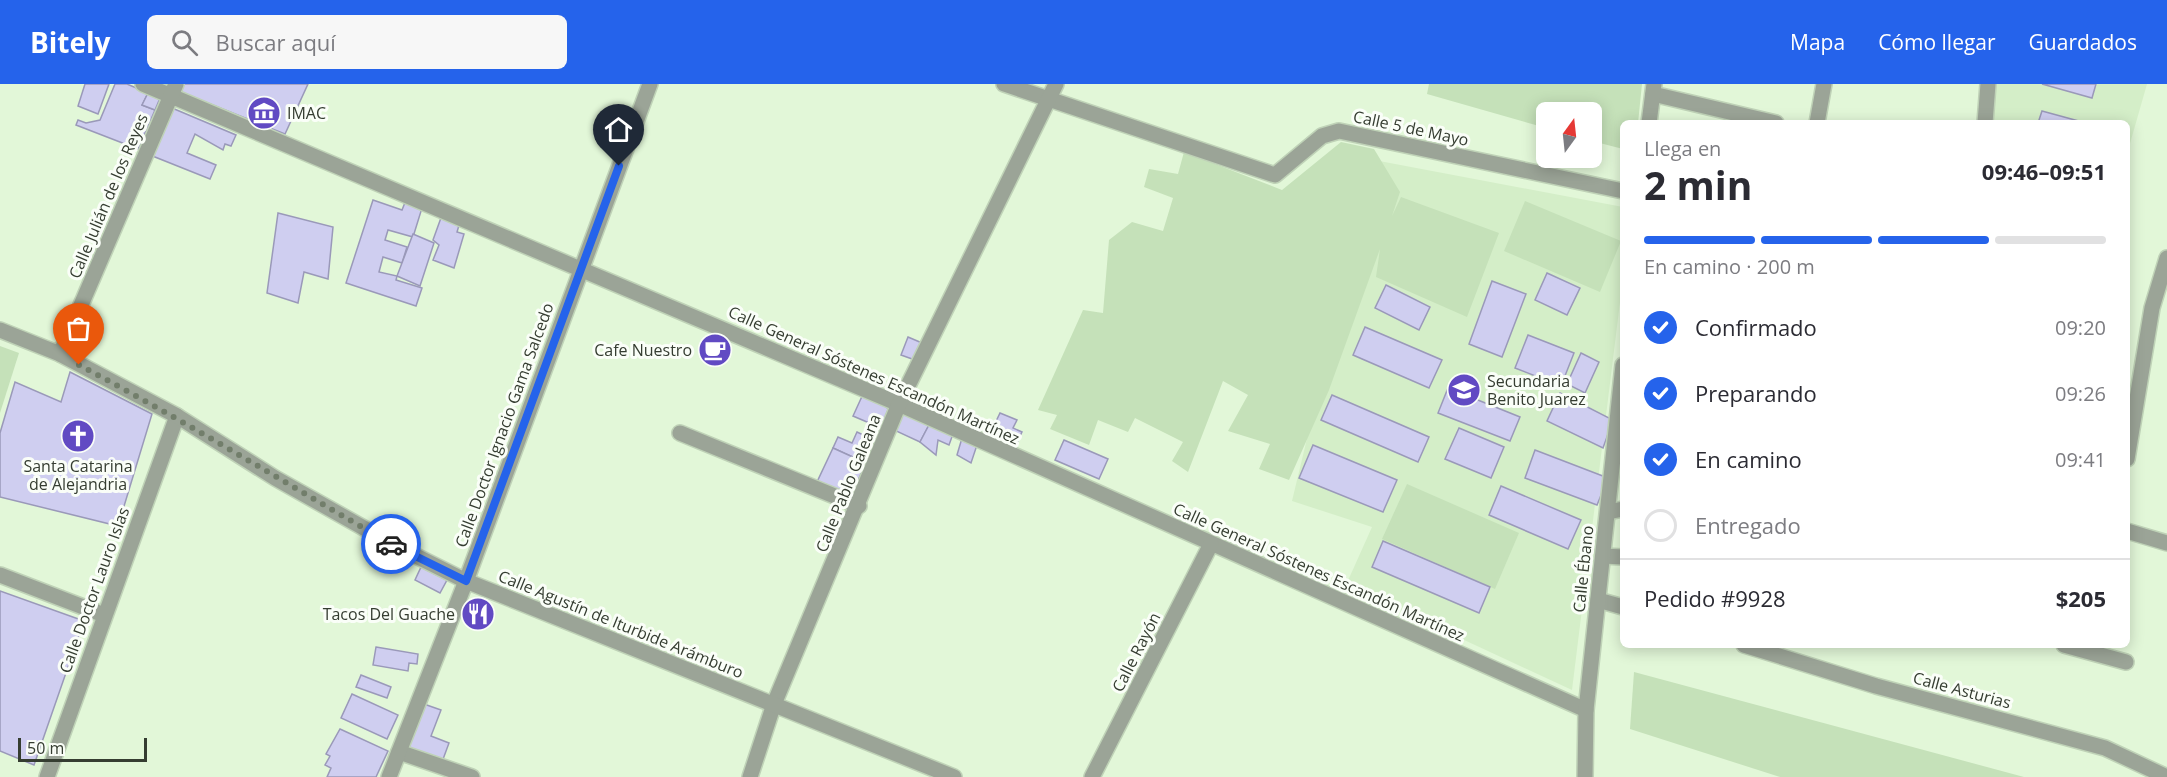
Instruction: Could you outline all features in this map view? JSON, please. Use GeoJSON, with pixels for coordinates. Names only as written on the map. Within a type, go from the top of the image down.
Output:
{"type":"FeatureCollection","features":[{"type":"Feature","properties":{"kind":"street","name":"Calle General Sóstenes Escandón Martínez"},"geometry":{"type":"LineString","coordinates":[[143,84],[173,91],[899,404],[1586,710]]}},
{"type":"Feature","properties":{"kind":"street","name":"Calle Doctor Ignacio Gama Salcedo"},"geometry":{"type":"LineString","coordinates":[[389,777],[466,581],[650,84]]}},
{"type":"Feature","properties":{"kind":"street","name":"Calle 5 de Mayo"},"geometry":{"type":"LineString","coordinates":[[1004,84],[1053,91],[1275,176],[1322,136],[1339,131],[1620,190]]}},
{"type":"Feature","properties":{"kind":"street"},"geometry":{"type":"LineString","coordinates":[[1818,120],[1824,84]]}},
{"type":"Feature","properties":{"kind":"street"},"geometry":{"type":"LineString","coordinates":[[1984,120],[1988,84]]}},
{"type":"Feature","properties":{"kind":"street"},"geometry":{"type":"LineString","coordinates":[[1649,120],[1653,89],[1765,120]]}},
{"type":"Feature","properties":{"kind":"street","name":"Calle Julián de los Reyes"},"geometry":{"type":"LineString","coordinates":[[60,354],[173,91]]}},
{"type":"Feature","properties":{"kind":"street","name":"Calle Pablo Galeana"},"geometry":{"type":"LineString","coordinates":[[750,777],[774,704],[859,506],[899,404],[1053,91]]}},
{"type":"Feature","properties":{"kind":"street"},"geometry":{"type":"LineString","coordinates":[[2130,445],[2160,310],[2167,258]]}},
{"type":"Feature","properties":{"kind":"street","name":"Calle Agustín de Iturbide Arámburo"},"geometry":{"type":"LineString","coordinates":[[0,330],[60,354],[177,416],[295,489],[394,545],[466,581],[954,777]]}},
{"type":"Feature","properties":{"kind":"street","name":"Calle Ébano"},"geometry":{"type":"LineString","coordinates":[[1585,777],[1586,710],[1620,394]]}},
{"type":"Feature","properties":{"kind":"street","name":"Calle Doctor Lauro Islas"},"geometry":{"type":"LineString","coordinates":[[47,777],[177,416]]}},
{"type":"Feature","properties":{"kind":"street"},"geometry":{"type":"LineString","coordinates":[[680,433],[859,506]]}},
{"type":"Feature","properties":{"kind":"street"},"geometry":{"type":"LineString","coordinates":[[1608,512],[1620,510]]}},
{"type":"Feature","properties":{"kind":"street"},"geometry":{"type":"LineString","coordinates":[[2130,532],[2167,543]]}},
{"type":"Feature","properties":{"kind":"street","name":"Calle Rayón"},"geometry":{"type":"LineString","coordinates":[[1092,777],[1211,544]]}},
{"type":"Feature","properties":{"kind":"street"},"geometry":{"type":"LineString","coordinates":[[1603,556],[1620,557]]}},
{"type":"Feature","properties":{"kind":"street"},"geometry":{"type":"LineString","coordinates":[[0,574],[104,615]]}},
{"type":"Feature","properties":{"kind":"street"},"geometry":{"type":"LineString","coordinates":[[1598,600],[1620,607]]}},
{"type":"Feature","properties":{"kind":"street","name":"Calle Asturias"},"geometry":{"type":"LineString","coordinates":[[1754,648],[1876,686],[2105,748],[2167,777]]}},
{"type":"Feature","properties":{"kind":"street"},"geometry":{"type":"LineString","coordinates":[[2075,648],[2126,662]]}},
{"type":"Feature","properties":{"kind":"street"},"geometry":{"type":"LineString","coordinates":[[399,752],[472,777]]}},
{"type":"Feature","properties":{"kind":"shaded area"},"geometry":{"type":"Polygon","coordinates":[[[1429,84],[1642,84],[1638,120],[1620,120],[1620,148],[1602,144],[1602,102],[1536,102],[1536,125],[1427,94],[1429,84]]]}},
{"type":"Feature","properties":{"kind":"shaded area"},"geometry":{"type":"Polygon","coordinates":[[[1988,84],[2147,84],[2130,144],[2130,120],[1983,120],[1988,84]]]}},
{"type":"Feature","properties":{"kind":"shaded area"},"geometry":{"type":"Polygon","coordinates":[[[1341,142],[1374,149],[1400,192],[1392,216],[1401,197],[1499,233],[1467,317],[1376,277],[1380,249],[1329,390],[1289,480],[1259,469],[1270,444],[1228,431],[1248,395],[1223,381],[1188,472],[1172,461],[1183,442],[1135,418],[1128,432],[1098,420],[1089,445],[1050,429],[1057,415],[1038,410],[1083,310],[1103,313],[1109,240],[1132,222],[1163,231],[1173,198],[1144,187],[1149,169],[1178,174],[1184,152],[1282,190],[1341,142]]]}},
{"type":"Feature","properties":{"kind":"shaded area","name":"Secundaria Benito Juarez"},"geometry":{"type":"Polygon","coordinates":[[[1374,160],[1620,206],[1620,302],[1572,690],[1346,585],[1372,527],[1292,501],[1374,160]]]}},
{"type":"Feature","properties":{"kind":"shaded area"},"geometry":{"type":"Polygon","coordinates":[[[1525,201],[1620,241],[1600,292],[1504,251],[1525,201]]]}},
{"type":"Feature","properties":{"kind":"shaded area"},"geometry":{"type":"Polygon","coordinates":[[[0,346],[19,353],[0,413],[0,346]]]}},
{"type":"Feature","properties":{"kind":"shaded area"},"geometry":{"type":"Polygon","coordinates":[[[1407,484],[1519,533],[1495,589],[1382,539],[1407,484]]]}},
{"type":"Feature","properties":{"kind":"shaded area"},"geometry":{"type":"Polygon","coordinates":[[[1634,672],[2024,777],[1780,777],[1630,729],[1634,672]]]}},
{"type":"Feature","properties":{"kind":"building"},"geometry":{"type":"Polygon","coordinates":[[[85,84],[109,84],[98,114],[78,106],[85,84]]]}},
{"type":"Feature","properties":{"kind":"building"},"geometry":{"type":"Polygon","coordinates":[[[115,84],[127,84],[148,93],[142,105],[155,110],[138,149],[76,125],[78,120],[86,123],[100,120],[115,84]]]}},
{"type":"Feature","properties":{"kind":"building","name":"IMAC"},"geometry":{"type":"Polygon","coordinates":[[[183,84],[308,84],[285,134],[180,92],[183,84]]]}},
{"type":"Feature","properties":{"kind":"building"},"geometry":{"type":"Polygon","coordinates":[[[2042,84],[2096,84],[2092,98],[2042,84]]]}},
{"type":"Feature","properties":{"kind":"building"},"geometry":{"type":"Polygon","coordinates":[[[148,93],[160,98],[155,110],[142,105],[148,93]]]}},
{"type":"Feature","properties":{"kind":"building"},"geometry":{"type":"Polygon","coordinates":[[[172,108],[236,135],[231,146],[225,144],[223,150],[195,134],[187,153],[216,165],[210,179],[150,155],[172,108]]]}},
{"type":"Feature","properties":{"kind":"building"},"geometry":{"type":"Polygon","coordinates":[[[2042,111],[2075,120],[2039,120],[2042,111]]]}},
{"type":"Feature","properties":{"kind":"building"},"geometry":{"type":"Polygon","coordinates":[[[373,200],[402,210],[406,200],[422,208],[413,237],[388,230],[385,240],[407,247],[402,263],[383,257],[379,272],[397,276],[396,280],[422,288],[416,306],[346,283],[373,200]]]}},
{"type":"Feature","properties":{"kind":"building"},"geometry":{"type":"Polygon","coordinates":[[[278,213],[333,227],[328,279],[304,272],[298,303],[267,293],[278,213]]]}},
{"type":"Feature","properties":{"kind":"building"},"geometry":{"type":"Polygon","coordinates":[[[442,215],[460,222],[457,232],[464,234],[454,268],[433,260],[439,245],[433,240],[442,215]]]}},
{"type":"Feature","properties":{"kind":"building"},"geometry":{"type":"Polygon","coordinates":[[[413,234],[434,243],[420,286],[397,276],[413,234]]]}},
{"type":"Feature","properties":{"kind":"building"},"geometry":{"type":"Polygon","coordinates":[[[1547,273],[1580,288],[1567,315],[1535,300],[1547,273]]]}},
{"type":"Feature","properties":{"kind":"building"},"geometry":{"type":"Polygon","coordinates":[[[1492,281],[1526,294],[1502,357],[1469,344],[1492,281]]]}},
{"type":"Feature","properties":{"kind":"building"},"geometry":{"type":"Polygon","coordinates":[[[1386,285],[1430,307],[1419,330],[1375,308],[1386,285]]]}},
{"type":"Feature","properties":{"kind":"building"},"geometry":{"type":"Polygon","coordinates":[[[1365,327],[1442,360],[1429,388],[1353,355],[1365,327]]]}},
{"type":"Feature","properties":{"kind":"building"},"geometry":{"type":"Polygon","coordinates":[[[1528,335],[1574,353],[1561,386],[1515,368],[1528,335]]]}},
{"type":"Feature","properties":{"kind":"building"},"geometry":{"type":"Polygon","coordinates":[[[908,337],[922,343],[915,360],[901,355],[908,337]]]}},
{"type":"Feature","properties":{"kind":"building"},"geometry":{"type":"Polygon","coordinates":[[[1581,353],[1599,362],[1585,393],[1567,384],[1581,353]]]}},
{"type":"Feature","properties":{"kind":"building"},"geometry":{"type":"Polygon","coordinates":[[[70,372],[152,414],[118,526],[0,497],[0,433],[15,382],[61,402],[70,372]]]}},
{"type":"Feature","properties":{"kind":"building"},"geometry":{"type":"Polygon","coordinates":[[[1448,388],[1520,417],[1510,441],[1438,413],[1448,388]]]}},
{"type":"Feature","properties":{"kind":"building"},"geometry":{"type":"Polygon","coordinates":[[[864,392],[885,401],[888,410],[881,428],[853,416],[864,392]]]}},
{"type":"Feature","properties":{"kind":"building"},"geometry":{"type":"Polygon","coordinates":[[[1560,393],[1613,420],[1603,448],[1547,421],[1560,393]]]}},
{"type":"Feature","properties":{"kind":"building"},"geometry":{"type":"Polygon","coordinates":[[[1332,395],[1429,437],[1418,462],[1321,420],[1332,395]]]}},
{"type":"Feature","properties":{"kind":"building"},"geometry":{"type":"Polygon","coordinates":[[[906,412],[930,423],[920,442],[894,430],[901,414],[906,412]]]}},
{"type":"Feature","properties":{"kind":"building"},"geometry":{"type":"Polygon","coordinates":[[[1000,413],[1017,420],[1013,428],[1022,432],[1016,445],[991,432],[1000,413]]]}},
{"type":"Feature","properties":{"kind":"building"},"geometry":{"type":"Polygon","coordinates":[[[930,423],[953,434],[949,445],[938,440],[936,455],[920,442],[930,423]]]}},
{"type":"Feature","properties":{"kind":"building"},"geometry":{"type":"Polygon","coordinates":[[[1459,428],[1504,447],[1491,478],[1445,459],[1459,428]]]}},
{"type":"Feature","properties":{"kind":"building"},"geometry":{"type":"Polygon","coordinates":[[[857,432],[876,441],[866,463],[833,448],[838,437],[852,443],[857,432]]]}},
{"type":"Feature","properties":{"kind":"building"},"geometry":{"type":"Polygon","coordinates":[[[962,438],[977,445],[971,463],[957,455],[962,438]]]}},
{"type":"Feature","properties":{"kind":"building"},"geometry":{"type":"Polygon","coordinates":[[[1064,440],[1108,459],[1099,479],[1055,460],[1064,440]]]}},
{"type":"Feature","properties":{"kind":"building"},"geometry":{"type":"Polygon","coordinates":[[[1313,445],[1397,480],[1383,512],[1299,478],[1313,445]]]}},
{"type":"Feature","properties":{"kind":"building"},"geometry":{"type":"Polygon","coordinates":[[[833,448],[866,463],[850,498],[817,482],[833,448]]]}},
{"type":"Feature","properties":{"kind":"building"},"geometry":{"type":"Polygon","coordinates":[[[1535,450],[1608,478],[1597,505],[1525,478],[1535,450]]]}},
{"type":"Feature","properties":{"kind":"building"},"geometry":{"type":"Polygon","coordinates":[[[1501,486],[1581,520],[1568,549],[1489,515],[1501,486]]]}},
{"type":"Feature","properties":{"kind":"building"},"geometry":{"type":"Polygon","coordinates":[[[1383,541],[1490,587],[1479,613],[1372,567],[1383,541]]]}},
{"type":"Feature","properties":{"kind":"building"},"geometry":{"type":"Polygon","coordinates":[[[421,567],[447,580],[440,593],[415,580],[421,567]]]}},
{"type":"Feature","properties":{"kind":"building"},"geometry":{"type":"Polygon","coordinates":[[[0,591],[84,621],[34,765],[0,751],[0,591]]]}},
{"type":"Feature","properties":{"kind":"building"},"geometry":{"type":"Polygon","coordinates":[[[376,647],[418,654],[417,664],[409,663],[408,671],[373,665],[376,647]]]}},
{"type":"Feature","properties":{"kind":"building"},"geometry":{"type":"Polygon","coordinates":[[[361,675],[391,687],[387,698],[356,687],[361,675]]]}},
{"type":"Feature","properties":{"kind":"building"},"geometry":{"type":"Polygon","coordinates":[[[352,694],[398,715],[387,739],[341,718],[352,694]]]}},
{"type":"Feature","properties":{"kind":"building"},"geometry":{"type":"Polygon","coordinates":[[[421,703],[441,710],[431,736],[449,743],[442,762],[403,747],[421,703]]]}},
{"type":"Feature","properties":{"kind":"building"},"geometry":{"type":"Polygon","coordinates":[[[340,729],[388,751],[376,777],[327,777],[331,768],[325,765],[330,756],[326,754],[340,729]]]}},
{"type":"Feature","properties":{"kind":"way so far"},"geometry":{"type":"LineString","coordinates":[[79,365],[177,416],[275,478],[391,544]]}},
{"type":"Feature","properties":{"kind":"place","name":"IMAC"},"geometry":{"type":"Point","coordinates":[264,113]}},
{"type":"Feature","properties":{"kind":"place","name":"Cafe Nuestro"},"geometry":{"type":"Point","coordinates":[715,350]}},
{"type":"Feature","properties":{"kind":"place","name":"Secundaria Benito Juarez"},"geometry":{"type":"Point","coordinates":[1464,390]}},
{"type":"Feature","properties":{"kind":"place","name":"Santa Catarina de Alejandria"},"geometry":{"type":"Point","coordinates":[78,436]}},
{"type":"Feature","properties":{"kind":"place","name":"Tacos Del Guache"},"geometry":{"type":"Point","coordinates":[478,614]}},
{"type":"Feature","properties":{"kind":"route"},"geometry":{"type":"LineString","coordinates":[[391,544],[466,581],[619,166]]}}]}
